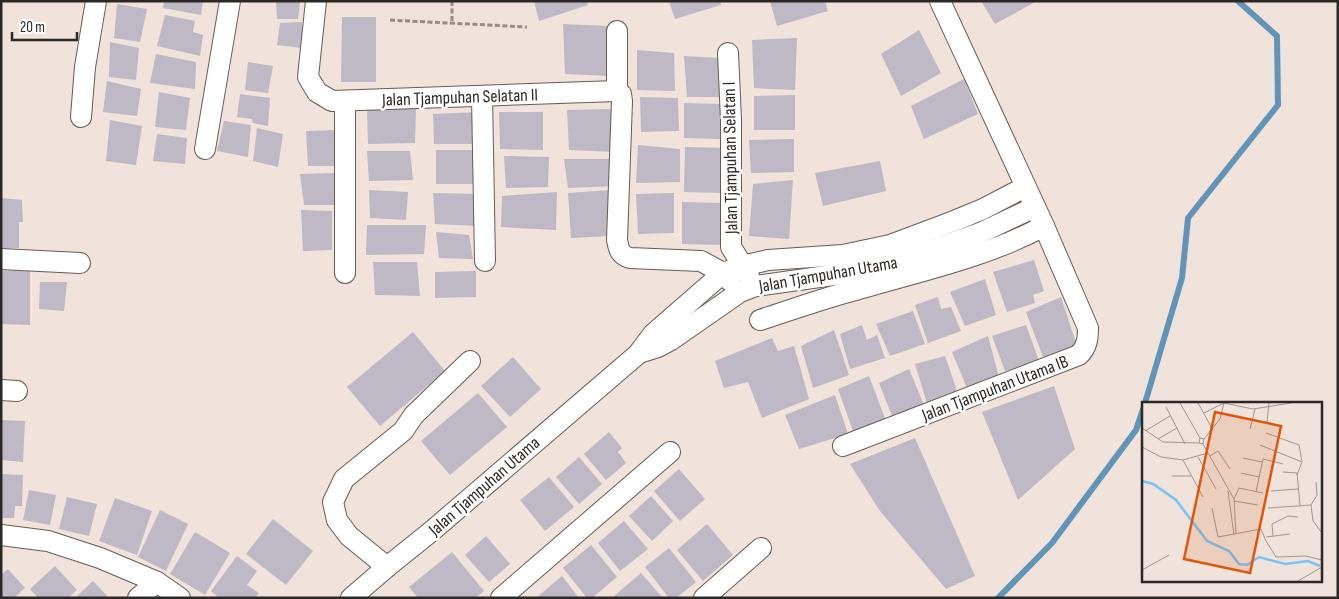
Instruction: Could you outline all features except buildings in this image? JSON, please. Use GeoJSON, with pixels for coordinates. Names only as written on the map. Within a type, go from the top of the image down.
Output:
{"type":"FeatureCollection","features":[{"type":"Feature","properties":{"kind":"street"},"geometry":{"type":"LineString","coordinates":[[81,117],[85,67],[96,1]]}},
{"type":"Feature","properties":{"kind":"street"},"geometry":{"type":"LineString","coordinates":[[205,149],[230,1]]}},
{"type":"Feature","properties":{"kind":"street","name":"Jalan Tjampuhan Selatan II"},"geometry":{"type":"LineString","coordinates":[[316,1],[308,77],[310,84],[317,92],[332,101],[616,91]]}},
{"type":"Feature","properties":{"kind":"street"},"geometry":{"type":"LineString","coordinates":[[940,1],[1035,207]]}},
{"type":"Feature","properties":{"kind":"street"},"geometry":{"type":"LineString","coordinates":[[617,31],[616,91],[621,94],[622,101],[617,240],[620,252],[630,258],[702,260],[733,269],[748,289]]}},
{"type":"Feature","properties":{"kind":"street","name":"Jalan Tjampuhan Selatan I"},"geometry":{"type":"LineString","coordinates":[[728,53],[733,269]]}},
{"type":"Feature","properties":{"kind":"street"},"geometry":{"type":"LineString","coordinates":[[482,96],[485,261]]}},
{"type":"Feature","properties":{"kind":"street"},"geometry":{"type":"LineString","coordinates":[[345,101],[346,273]]}},
{"type":"Feature","properties":{"kind":"street","name":"Jalan Tjampuhan Utama"},"geometry":{"type":"LineString","coordinates":[[364,594],[387,567],[433,530],[628,362],[653,334],[733,269],[786,258],[843,255],[890,245],[962,218],[1025,187]]}},
{"type":"Feature","properties":{"kind":"street","name":"Jalan Tjampuhan Utama"},"geometry":{"type":"LineString","coordinates":[[628,362],[670,340],[748,289],[890,265],[980,233],[1035,207]]}},
{"type":"Feature","properties":{"kind":"street","name":"Jalan Tjampuhan Utama IB"},"geometry":{"type":"LineString","coordinates":[[842,446],[1079,355],[1086,345],[1088,328],[1035,207]]}},
{"type":"Feature","properties":{"kind":"street"},"geometry":{"type":"LineString","coordinates":[[760,320],[961,259],[1020,239],[1044,226]]}},
{"type":"Feature","properties":{"kind":"street"},"geometry":{"type":"LineString","coordinates":[[1,259],[80,263]]}},
{"type":"Feature","properties":{"kind":"street"},"geometry":{"type":"LineString","coordinates":[[387,567],[349,536],[337,520],[333,502],[344,480],[403,431],[414,415],[470,361]]}},
{"type":"Feature","properties":{"kind":"street"},"geometry":{"type":"LineString","coordinates":[[501,598],[670,452]]}},
{"type":"Feature","properties":{"kind":"street"},"geometry":{"type":"LineString","coordinates":[[1,535],[48,541],[100,558],[156,582],[180,598]]}},
{"type":"Feature","properties":{"kind":"street"},"geometry":{"type":"LineString","coordinates":[[704,598],[761,548]]}},
{"type":"Feature","properties":{"kind":"street"},"geometry":{"type":"LineString","coordinates":[[138,598],[156,582]]}},
{"type":"Feature","properties":{"kind":"path"},"geometry":{"type":"LineString","coordinates":[[452,1],[452,23]]}},
{"type":"Feature","properties":{"kind":"path"},"geometry":{"type":"LineString","coordinates":[[390,20],[527,27]]}},
{"type":"Feature","properties":{"kind":"waterway"},"geometry":{"type":"LineString","coordinates":[[1145,402],[1182,278],[1188,218],[1278,105],[1277,36],[1238,1]]}},
{"type":"Feature","properties":{"kind":"waterway"},"geometry":{"type":"LineString","coordinates":[[998,598],[1052,543],[1136,430],[1142,412]]}}]}
